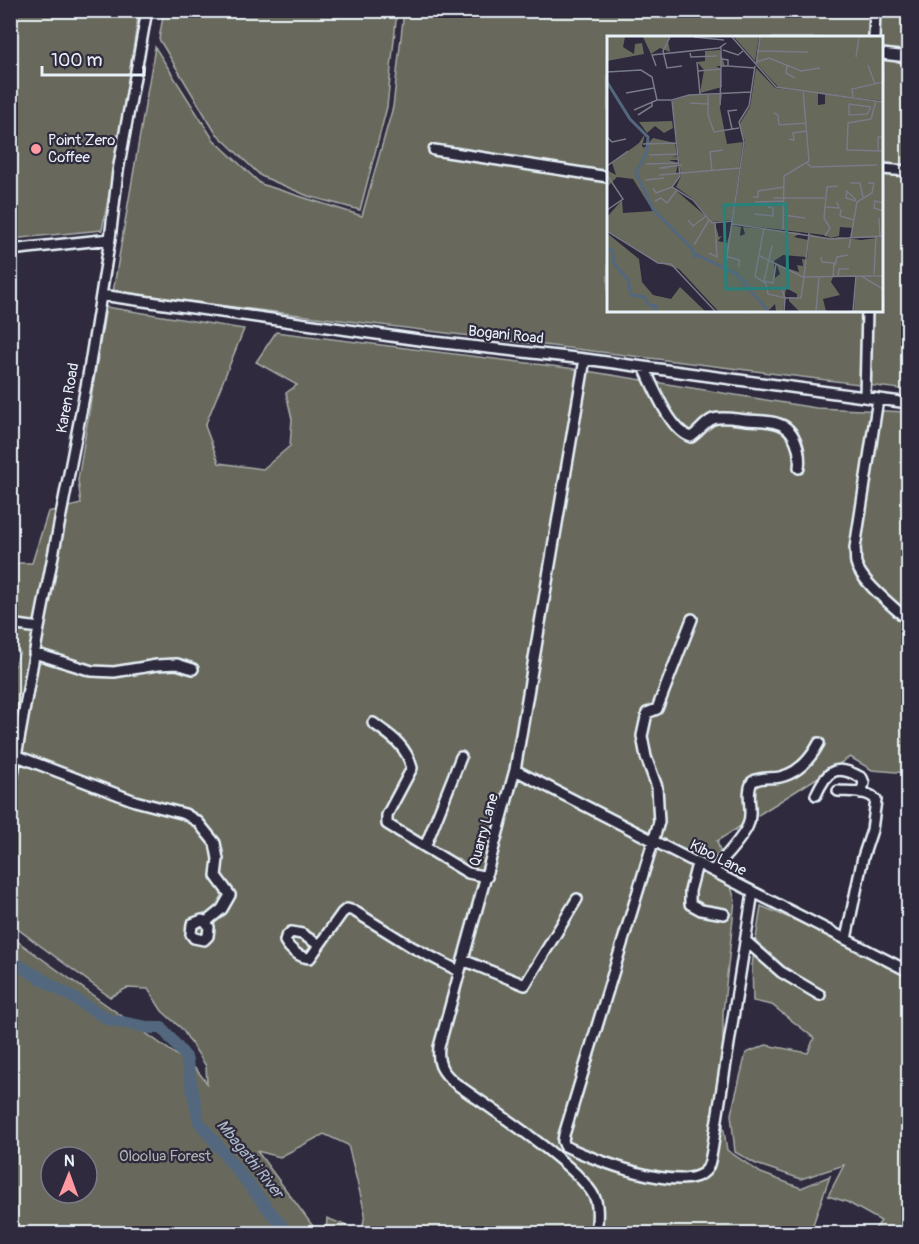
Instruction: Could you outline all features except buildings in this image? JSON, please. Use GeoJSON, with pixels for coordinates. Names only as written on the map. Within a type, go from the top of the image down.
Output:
{"type":"FeatureCollection","features":[{"type":"Feature","properties":{"kind":"street","name":"Karen Road"},"geometry":{"type":"LineString","coordinates":[[10,790],[101,295],[118,171],[147,10]]}},
{"type":"Feature","properties":{"kind":"street"},"geometry":{"type":"LineString","coordinates":[[874,36],[875,10]]}},
{"type":"Feature","properties":{"kind":"street"},"geometry":{"type":"LineString","coordinates":[[883,54],[909,57]]}},
{"type":"Feature","properties":{"kind":"street"},"geometry":{"type":"LineString","coordinates":[[434,150],[607,177]]}},
{"type":"Feature","properties":{"kind":"street"},"geometry":{"type":"LineString","coordinates":[[883,169],[909,171]]}},
{"type":"Feature","properties":{"kind":"street"},"geometry":{"type":"LineString","coordinates":[[10,250],[110,239]]}},
{"type":"Feature","properties":{"kind":"street","name":"Bogani Road"},"geometry":{"type":"LineString","coordinates":[[101,295],[426,341],[585,359],[909,403]]}},
{"type":"Feature","properties":{"kind":"street"},"geometry":{"type":"LineString","coordinates":[[865,397],[867,312]]}},
{"type":"Feature","properties":{"kind":"street","name":"Quarry Lane"},"geometry":{"type":"LineString","coordinates":[[585,359],[515,770],[459,971],[438,1058],[444,1074],[552,1154],[590,1190],[596,1200],[598,1212],[596,1233]]}},
{"type":"Feature","properties":{"kind":"street"},"geometry":{"type":"LineString","coordinates":[[644,367],[667,414],[685,435],[692,438],[707,423],[718,419],[731,418],[779,423],[786,427],[797,445],[799,468]]}},
{"type":"Feature","properties":{"kind":"street"},"geometry":{"type":"LineString","coordinates":[[878,399],[855,548],[856,562],[866,579],[882,597],[909,620]]}},
{"type":"Feature","properties":{"kind":"street"},"geometry":{"type":"LineString","coordinates":[[693,619],[657,709],[647,713],[642,736],[646,757],[657,787],[659,822],[564,1135],[565,1146],[608,1163],[660,1179],[688,1178],[706,1170],[712,1151],[753,892]]}},
{"type":"Feature","properties":{"kind":"street"},"geometry":{"type":"LineString","coordinates":[[10,624],[39,628]]}},
{"type":"Feature","properties":{"kind":"street"},"geometry":{"type":"LineString","coordinates":[[34,653],[92,671],[114,672],[177,664],[193,669]]}},
{"type":"Feature","properties":{"kind":"street"},"geometry":{"type":"LineString","coordinates":[[373,723],[400,743],[406,751],[412,768],[387,815],[387,824],[468,873],[487,877]]}},
{"type":"Feature","properties":{"kind":"street"},"geometry":{"type":"LineString","coordinates":[[712,872],[749,824],[749,792],[753,782],[757,779],[787,775],[812,756],[819,743]]}},
{"type":"Feature","properties":{"kind":"street"},"geometry":{"type":"LineString","coordinates":[[17,756],[135,801],[185,814],[198,822],[215,843],[218,859],[216,876],[230,896],[222,909],[206,922]]}},
{"type":"Feature","properties":{"kind":"street"},"geometry":{"type":"LineString","coordinates":[[425,847],[461,757]]}},
{"type":"Feature","properties":{"kind":"street","name":"Kibo Lane"},"geometry":{"type":"LineString","coordinates":[[515,770],[909,971]]}},
{"type":"Feature","properties":{"kind":"street"},"geometry":{"type":"LineString","coordinates":[[816,795],[824,777],[838,770],[862,778],[864,783],[861,793]]}},
{"type":"Feature","properties":{"kind":"street"},"geometry":{"type":"LineString","coordinates":[[838,791],[861,793],[873,796],[876,800],[872,830],[863,857],[846,939]]}},
{"type":"Feature","properties":{"kind":"street"},"geometry":{"type":"LineString","coordinates":[[697,864],[690,891],[690,904],[700,910],[724,914]]}},
{"type":"Feature","properties":{"kind":"street"},"geometry":{"type":"LineString","coordinates":[[463,960],[525,984],[577,899]]}},
{"type":"Feature","properties":{"kind":"street"},"geometry":{"type":"LineString","coordinates":[[319,945],[347,909],[459,971]]}},
{"type":"Feature","properties":{"kind":"street"},"geometry":{"type":"LineString","coordinates":[[746,941],[781,972],[820,995]]}},
{"type":"Feature","properties":{"kind":"green space"},"geometry":{"type":"Polygon","coordinates":[[[10,11],[139,11],[116,159],[102,230],[11,239],[10,11]]]}},
{"type":"Feature","properties":{"kind":"green space"},"geometry":{"type":"Polygon","coordinates":[[[164,11],[397,11],[387,107],[360,210],[308,196],[261,176],[215,132],[159,39],[164,11]]]}},
{"type":"Feature","properties":{"kind":"green space"},"geometry":{"type":"Polygon","coordinates":[[[404,11],[908,11],[908,390],[113,292],[155,47],[213,139],[261,184],[362,216],[393,107],[404,11]]]}},
{"type":"Feature","properties":{"kind":"green space","name":"Oloolua Forest"},"geometry":{"type":"Polygon","coordinates":[[[106,307],[244,329],[205,426],[219,463],[263,469],[290,446],[292,419],[286,393],[297,385],[256,362],[276,332],[568,368],[816,408],[908,412],[908,773],[872,770],[850,757],[717,841],[735,900],[723,1013],[723,1125],[727,1150],[761,1173],[801,1188],[830,1176],[810,1233],[326,1233],[327,1218],[362,1232],[365,1213],[348,1145],[324,1134],[280,1157],[257,1151],[318,1233],[11,1233],[10,936],[196,1069],[207,1083],[206,1066],[182,1029],[162,1011],[148,989],[127,988],[110,997],[11,924],[10,677],[20,652],[11,648],[11,563],[32,563],[48,512],[81,504],[78,480],[106,307]]]}},
{"type":"Feature","properties":{"kind":"green space"},"geometry":{"type":"Polygon","coordinates":[[[761,906],[908,968],[908,1233],[872,1233],[881,1221],[847,1202],[828,1196],[844,1165],[801,1179],[756,1164],[735,1152],[731,1114],[746,1053],[766,1045],[808,1053],[814,1038],[772,1005],[753,1001],[752,965],[761,906]]]}},
{"type":"Feature","properties":{"kind":"waterway","name":"Mbagathi River"},"geometry":{"type":"LineString","coordinates":[[10,960],[110,1020],[162,1028],[186,1057],[199,1122],[288,1234]]}},
{"type":"Feature","properties":{"kind":"place","name":"Point Zero Coffee"},"geometry":{"type":"Point","coordinates":[36,149]}}]}
